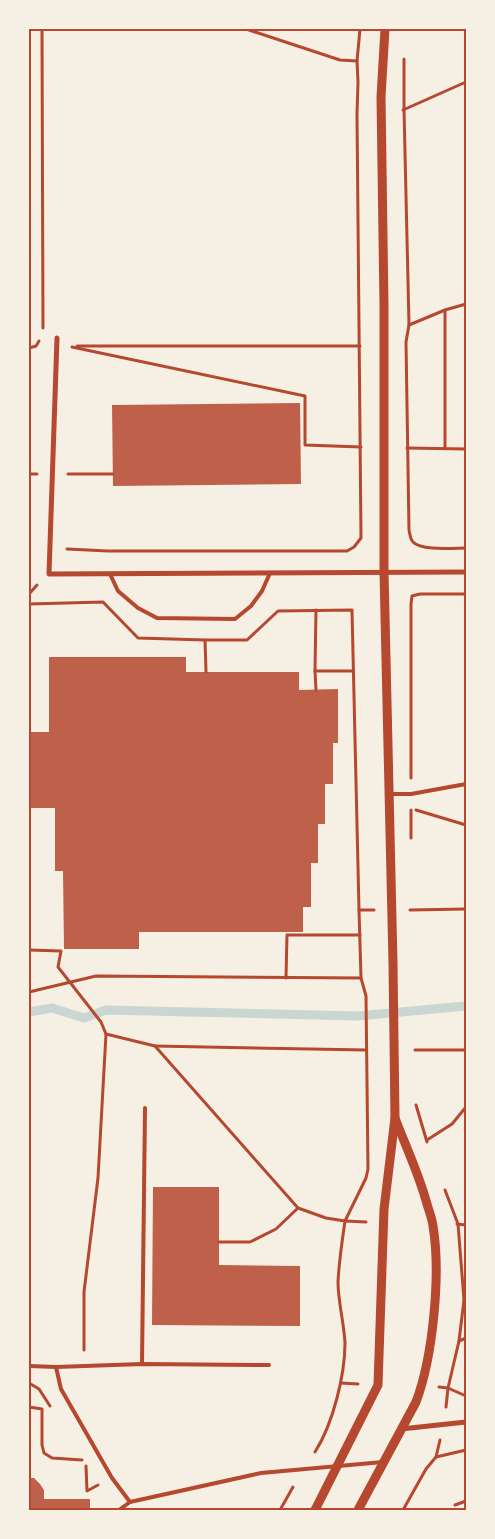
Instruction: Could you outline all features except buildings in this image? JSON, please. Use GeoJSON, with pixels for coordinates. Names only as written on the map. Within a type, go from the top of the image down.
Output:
{"type":"FeatureCollection","features":[{"type":"Feature","properties":{"kind":"street"},"geometry":{"type":"LineString","coordinates":[[315,1510],[378,1385],[384,1209],[394,1118],[392,911],[384,572],[384,306],[381,97],[385,29]]}},
{"type":"Feature","properties":{"kind":"street"},"geometry":{"type":"LineString","coordinates":[[57,338],[49,574],[466,572]]}},
{"type":"Feature","properties":{"kind":"street"},"geometry":{"type":"LineString","coordinates":[[358,1510],[416,1402],[422,1387],[434,1310],[436,1270],[433,1225],[420,1180],[394,1118]]}},
{"type":"Feature","properties":{"kind":"street"},"geometry":{"type":"LineString","coordinates":[[401,1429],[466,1422]]}},
{"type":"Feature","properties":{"kind":"lane"},"geometry":{"type":"LineString","coordinates":[[110,574],[118,591],[138,608],[157,618],[235,618],[251,606],[262,591],[270,573]]}},
{"type":"Feature","properties":{"kind":"lane"},"geometry":{"type":"LineString","coordinates":[[389,794],[411,794],[466,784]]}},
{"type":"Feature","properties":{"kind":"lane"},"geometry":{"type":"LineString","coordinates":[[142,1364],[145,1108]]}},
{"type":"Feature","properties":{"kind":"lane"},"geometry":{"type":"LineString","coordinates":[[29,1366],[142,1364],[269,1365]]}},
{"type":"Feature","properties":{"kind":"lane"},"geometry":{"type":"LineString","coordinates":[[56,1367],[61,1389],[112,1478],[130,1502]]}},
{"type":"Feature","properties":{"kind":"lane"},"geometry":{"type":"LineString","coordinates":[[119,1510],[130,1502],[261,1473],[383,1462]]}},
{"type":"Feature","properties":{"kind":"path"},"geometry":{"type":"LineString","coordinates":[[42,29],[43,330]]}},
{"type":"Feature","properties":{"kind":"path"},"geometry":{"type":"LineString","coordinates":[[246,29],[340,60],[357,61]]}},
{"type":"Feature","properties":{"kind":"path"},"geometry":{"type":"LineString","coordinates":[[49,547],[108,551],[347,551],[354,547],[361,538],[357,114],[357,61],[360,29]]}},
{"type":"Feature","properties":{"kind":"path"},"geometry":{"type":"LineString","coordinates":[[404,56],[409,530],[411,539],[419,546],[466,548]]}},
{"type":"Feature","properties":{"kind":"path"},"geometry":{"type":"LineString","coordinates":[[404,109],[466,82]]}},
{"type":"Feature","properties":{"kind":"path"},"geometry":{"type":"LineString","coordinates":[[408,325],[445,310],[466,304]]}},
{"type":"Feature","properties":{"kind":"path"},"geometry":{"type":"LineString","coordinates":[[445,310],[445,448]]}},
{"type":"Feature","properties":{"kind":"path"},"geometry":{"type":"LineString","coordinates":[[36,346],[41,339]]}},
{"type":"Feature","properties":{"kind":"path"},"geometry":{"type":"LineString","coordinates":[[29,348],[57,346]]}},
{"type":"Feature","properties":{"kind":"path"},"geometry":{"type":"LineString","coordinates":[[360,346],[68,346],[305,396],[303,445],[361,447]]}},
{"type":"Feature","properties":{"kind":"path"},"geometry":{"type":"LineString","coordinates":[[408,448],[466,449]]}},
{"type":"Feature","properties":{"kind":"path"},"geometry":{"type":"LineString","coordinates":[[411,794],[412,596],[420,594],[466,594]]}},
{"type":"Feature","properties":{"kind":"path"},"geometry":{"type":"LineString","coordinates":[[29,604],[103,602],[138,638],[205,640],[247,640],[278,611],[352,610],[361,978],[366,996],[366,1034]]}},
{"type":"Feature","properties":{"kind":"path"},"geometry":{"type":"LineString","coordinates":[[316,610],[316,690]]}},
{"type":"Feature","properties":{"kind":"path"},"geometry":{"type":"LineString","coordinates":[[205,640],[206,672]]}},
{"type":"Feature","properties":{"kind":"path"},"geometry":{"type":"LineString","coordinates":[[315,671],[354,671]]}},
{"type":"Feature","properties":{"kind":"path"},"geometry":{"type":"LineString","coordinates":[[411,845],[411,808],[466,824]]}},
{"type":"Feature","properties":{"kind":"path"},"geometry":{"type":"LineString","coordinates":[[359,910],[466,909]]}},
{"type":"Feature","properties":{"kind":"path"},"geometry":{"type":"LineString","coordinates":[[412,910],[412,916]]}},
{"type":"Feature","properties":{"kind":"path"},"geometry":{"type":"LineString","coordinates":[[286,978],[287,935],[360,935]]}},
{"type":"Feature","properties":{"kind":"path"},"geometry":{"type":"LineString","coordinates":[[29,950],[61,951],[58,968],[101,1022],[106,1034],[98,1178],[84,1292],[84,1365]]}},
{"type":"Feature","properties":{"kind":"path"},"geometry":{"type":"LineString","coordinates":[[29,992],[96,976],[361,978]]}},
{"type":"Feature","properties":{"kind":"path"},"geometry":{"type":"LineString","coordinates":[[106,1034],[155,1046],[366,1050]]}},
{"type":"Feature","properties":{"kind":"path"},"geometry":{"type":"LineString","coordinates":[[414,1040],[415,1050],[466,1050]]}},
{"type":"Feature","properties":{"kind":"path"},"geometry":{"type":"LineString","coordinates":[[155,1046],[298,1208],[326,1218],[345,1221],[338,1284],[345,1343],[341,1382],[323,1439],[280,1510]]}},
{"type":"Feature","properties":{"kind":"path"},"geometry":{"type":"LineString","coordinates":[[416,1098],[416,1107],[429,1148]]}},
{"type":"Feature","properties":{"kind":"path"},"geometry":{"type":"LineString","coordinates":[[426,1140],[452,1124],[466,1107]]}},
{"type":"Feature","properties":{"kind":"path"},"geometry":{"type":"LineString","coordinates":[[444,1189],[458,1224],[465,1301],[459,1341],[448,1388],[466,1396]]}},
{"type":"Feature","properties":{"kind":"path"},"geometry":{"type":"LineString","coordinates":[[219,1242],[250,1242],[276,1229],[298,1208]]}},
{"type":"Feature","properties":{"kind":"path"},"geometry":{"type":"LineString","coordinates":[[459,1341],[466,1338]]}},
{"type":"Feature","properties":{"kind":"path"},"geometry":{"type":"LineString","coordinates":[[29,1407],[42,1409],[42,1445],[44,1453],[52,1458],[86,1460]]}},
{"type":"Feature","properties":{"kind":"path"},"geometry":{"type":"LineString","coordinates":[[403,1510],[426,1469],[436,1457],[466,1450]]}},
{"type":"Feature","properties":{"kind":"path"},"geometry":{"type":"LineString","coordinates":[[455,1506],[466,1501]]}},
{"type":"Feature","properties":{"kind":"waterway"},"geometry":{"type":"LineString","coordinates":[[29,1012],[52,1008],[84,1018],[106,1010],[358,1016],[466,1006]]}}]}
